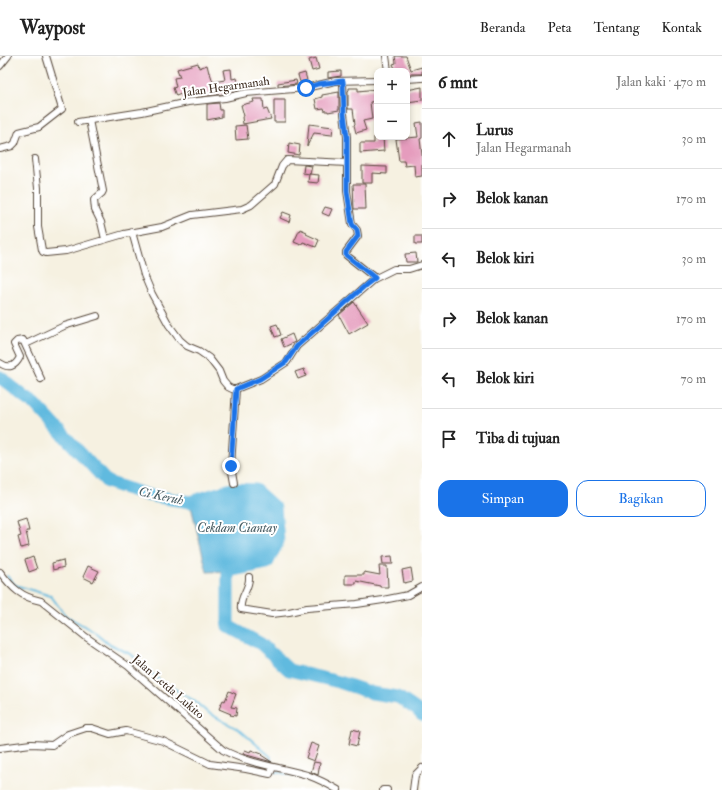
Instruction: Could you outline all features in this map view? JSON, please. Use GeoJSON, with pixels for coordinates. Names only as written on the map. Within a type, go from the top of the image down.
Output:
{"type":"FeatureCollection","features":[{"type":"Feature","properties":{"kind":"street"},"geometry":{"type":"LineString","coordinates":[[0,66],[8,56]]}},
{"type":"Feature","properties":{"kind":"street"},"geometry":{"type":"LineString","coordinates":[[0,149],[12,146],[20,132],[39,127],[62,109],[46,56]]}},
{"type":"Feature","properties":{"kind":"street"},"geometry":{"type":"LineString","coordinates":[[386,56],[388,68]]}},
{"type":"Feature","properties":{"kind":"street"},"geometry":{"type":"LineString","coordinates":[[410,79],[422,78]]}},
{"type":"Feature","properties":{"kind":"street","name":"Jalan Hegarmanah"},"geometry":{"type":"LineString","coordinates":[[78,122],[173,106],[188,102],[225,98],[246,93],[294,90],[336,81],[374,80]]}},
{"type":"Feature","properties":{"kind":"street"},"geometry":{"type":"LineString","coordinates":[[343,81],[344,114],[347,137],[347,191],[352,224],[357,230],[358,236],[346,252],[346,255],[375,278]]}},
{"type":"Feature","properties":{"kind":"street"},"geometry":{"type":"LineString","coordinates":[[89,120],[103,191],[94,200],[94,206],[101,222],[105,239]]}},
{"type":"Feature","properties":{"kind":"street"},"geometry":{"type":"LineString","coordinates":[[35,159],[38,188],[38,227],[43,252],[46,253],[66,251],[132,232],[162,227],[192,215],[242,209],[251,205],[275,184],[282,166],[287,160],[347,163]]}},
{"type":"Feature","properties":{"kind":"street"},"geometry":{"type":"LineString","coordinates":[[132,232],[144,275],[152,294],[170,325],[180,340],[187,346],[199,350],[209,358],[228,387],[236,389],[260,379],[286,362],[297,346],[375,278],[394,269],[409,269],[422,265]]}},
{"type":"Feature","properties":{"kind":"street"},"geometry":{"type":"LineString","coordinates":[[26,344],[64,326],[97,316]]}},
{"type":"Feature","properties":{"kind":"street"},"geometry":{"type":"LineString","coordinates":[[0,363],[5,367],[10,368],[15,365],[20,357],[14,346],[14,342],[22,340],[25,341],[30,356],[41,379]]}},
{"type":"Feature","properties":{"kind":"street"},"geometry":{"type":"LineString","coordinates":[[234,483],[231,466],[236,389]]}},
{"type":"Feature","properties":{"kind":"street","name":"Jalan Letda Lukito"},"geometry":{"type":"LineString","coordinates":[[0,572],[10,585],[20,594],[41,601],[86,637],[128,666],[224,750],[241,758],[271,768],[308,776],[323,781],[338,790]]}},
{"type":"Feature","properties":{"kind":"street"},"geometry":{"type":"LineString","coordinates":[[249,577],[248,588],[240,604],[241,609],[272,614],[307,608],[358,604],[383,600],[408,595],[422,587]]}},
{"type":"Feature","properties":{"kind":"street"},"geometry":{"type":"LineString","coordinates":[[0,748],[31,744],[52,745],[68,734],[86,728],[92,728],[110,734],[126,732],[163,741],[210,764],[268,774],[271,768]]}},
{"type":"Feature","properties":{"kind":"street"},"geometry":{"type":"LineString","coordinates":[[413,790],[415,775],[422,768]]}},
{"type":"Feature","properties":{"kind":"water","name":"Cekdam Ciantay"},"geometry":{"type":"Polygon","coordinates":[[[232,489],[255,490],[275,508],[278,541],[266,562],[228,571],[207,572],[190,502],[198,496],[232,489]]]}},
{"type":"Feature","properties":{"kind":"building"},"geometry":{"type":"Polygon","coordinates":[[[395,56],[406,56],[411,70],[422,67],[422,74],[410,74],[410,68],[395,68],[393,64],[396,63],[395,56]]]}},
{"type":"Feature","properties":{"kind":"building"},"geometry":{"type":"Polygon","coordinates":[[[316,58],[319,69],[312,71],[309,60],[316,58]]]}},
{"type":"Feature","properties":{"kind":"building"},"geometry":{"type":"Polygon","coordinates":[[[198,63],[199,68],[207,65],[213,82],[225,80],[223,70],[231,69],[232,79],[237,78],[240,90],[224,94],[183,99],[181,94],[176,96],[173,88],[176,87],[174,78],[180,77],[177,69],[198,63]]]}},
{"type":"Feature","properties":{"kind":"building"},"geometry":{"type":"Polygon","coordinates":[[[341,71],[341,76],[328,78],[328,72],[341,71]]]}},
{"type":"Feature","properties":{"kind":"building"},"geometry":{"type":"Polygon","coordinates":[[[305,73],[307,80],[300,82],[298,75],[305,73]]]}},
{"type":"Feature","properties":{"kind":"building"},"geometry":{"type":"Polygon","coordinates":[[[296,80],[297,84],[278,86],[278,83],[296,80]]]}},
{"type":"Feature","properties":{"kind":"building"},"geometry":{"type":"Polygon","coordinates":[[[422,87],[422,100],[410,102],[410,89],[422,87]]]}},
{"type":"Feature","properties":{"kind":"building"},"geometry":{"type":"Polygon","coordinates":[[[349,88],[358,88],[358,91],[374,89],[374,101],[370,102],[372,119],[363,121],[366,130],[356,133],[353,109],[348,109],[349,88]]]}},
{"type":"Feature","properties":{"kind":"building"},"geometry":{"type":"Polygon","coordinates":[[[339,92],[339,110],[328,112],[325,111],[324,108],[317,109],[315,99],[322,97],[322,95],[339,92]]]}},
{"type":"Feature","properties":{"kind":"building"},"geometry":{"type":"Polygon","coordinates":[[[253,99],[263,99],[264,110],[267,109],[271,119],[243,124],[242,117],[244,116],[241,105],[254,102],[253,99]]]}},
{"type":"Feature","properties":{"kind":"building"},"geometry":{"type":"Polygon","coordinates":[[[274,100],[285,100],[285,122],[274,122],[274,100]]]}},
{"type":"Feature","properties":{"kind":"building"},"geometry":{"type":"Polygon","coordinates":[[[219,103],[220,110],[222,110],[222,117],[207,120],[207,104],[219,103]]]}},
{"type":"Feature","properties":{"kind":"building"},"geometry":{"type":"Polygon","coordinates":[[[422,122],[422,138],[420,139],[422,176],[415,177],[414,165],[405,166],[404,161],[399,161],[396,140],[410,140],[410,138],[418,137],[416,123],[422,122]]]}},
{"type":"Feature","properties":{"kind":"building"},"geometry":{"type":"Polygon","coordinates":[[[309,124],[333,127],[332,135],[314,133],[307,146],[309,124]]]}},
{"type":"Feature","properties":{"kind":"building"},"geometry":{"type":"Polygon","coordinates":[[[246,125],[248,139],[236,140],[235,126],[246,125]]]}},
{"type":"Feature","properties":{"kind":"building"},"geometry":{"type":"Polygon","coordinates":[[[374,140],[383,140],[384,151],[360,153],[360,143],[374,143],[374,140]]]}},
{"type":"Feature","properties":{"kind":"building"},"geometry":{"type":"Polygon","coordinates":[[[289,143],[300,145],[299,155],[288,153],[289,143]]]}},
{"type":"Feature","properties":{"kind":"building"},"geometry":{"type":"Polygon","coordinates":[[[304,165],[312,166],[310,174],[303,173],[304,165]]]}},
{"type":"Feature","properties":{"kind":"building"},"geometry":{"type":"Polygon","coordinates":[[[362,166],[387,167],[387,174],[372,173],[372,183],[362,183],[362,166]]]}},
{"type":"Feature","properties":{"kind":"building"},"geometry":{"type":"Polygon","coordinates":[[[309,174],[319,175],[318,183],[308,182],[309,174]]]}},
{"type":"Feature","properties":{"kind":"building"},"geometry":{"type":"Polygon","coordinates":[[[353,184],[365,184],[366,209],[354,209],[353,184]]]}},
{"type":"Feature","properties":{"kind":"building"},"geometry":{"type":"Polygon","coordinates":[[[325,207],[332,209],[329,216],[322,213],[325,207]]]}},
{"type":"Feature","properties":{"kind":"building"},"geometry":{"type":"Polygon","coordinates":[[[283,212],[291,215],[289,222],[280,218],[283,212]]]}},
{"type":"Feature","properties":{"kind":"building"},"geometry":{"type":"Polygon","coordinates":[[[300,229],[307,232],[306,234],[319,240],[316,247],[303,242],[301,245],[294,242],[300,229]]]}},
{"type":"Feature","properties":{"kind":"building"},"geometry":{"type":"Polygon","coordinates":[[[415,236],[422,236],[422,244],[415,244],[415,236]]]}},
{"type":"Feature","properties":{"kind":"building"},"geometry":{"type":"Polygon","coordinates":[[[416,253],[417,262],[406,262],[405,254],[416,253]]]}},
{"type":"Feature","properties":{"kind":"building"},"geometry":{"type":"Polygon","coordinates":[[[354,302],[368,323],[349,334],[339,315],[354,302]]]}},
{"type":"Feature","properties":{"kind":"building"},"geometry":{"type":"Polygon","coordinates":[[[277,324],[281,335],[275,337],[271,326],[277,324]]]}},
{"type":"Feature","properties":{"kind":"building"},"geometry":{"type":"Polygon","coordinates":[[[292,334],[295,342],[284,347],[281,339],[292,334]]]}},
{"type":"Feature","properties":{"kind":"building"},"geometry":{"type":"Polygon","coordinates":[[[304,369],[306,376],[298,379],[295,372],[304,369]]]}},
{"type":"Feature","properties":{"kind":"building"},"geometry":{"type":"Polygon","coordinates":[[[26,519],[29,531],[26,531],[29,546],[21,548],[18,537],[21,536],[17,522],[26,519]]]}},
{"type":"Feature","properties":{"kind":"building"},"geometry":{"type":"Polygon","coordinates":[[[392,556],[393,564],[383,564],[382,557],[392,556]]]}},
{"type":"Feature","properties":{"kind":"building"},"geometry":{"type":"Polygon","coordinates":[[[33,557],[37,569],[29,572],[25,560],[33,557]]]}},
{"type":"Feature","properties":{"kind":"building"},"geometry":{"type":"Polygon","coordinates":[[[63,560],[64,567],[53,570],[52,563],[63,560]]]}},
{"type":"Feature","properties":{"kind":"building"},"geometry":{"type":"Polygon","coordinates":[[[88,566],[99,571],[93,582],[83,577],[88,566]]]}},
{"type":"Feature","properties":{"kind":"building"},"geometry":{"type":"Polygon","coordinates":[[[379,566],[387,566],[388,587],[380,587],[356,581],[356,584],[345,584],[345,575],[364,575],[364,572],[380,575],[379,566]]]}},
{"type":"Feature","properties":{"kind":"building"},"geometry":{"type":"Polygon","coordinates":[[[411,568],[413,581],[404,583],[402,570],[411,568]]]}},
{"type":"Feature","properties":{"kind":"building"},"geometry":{"type":"Polygon","coordinates":[[[229,691],[236,694],[231,707],[237,708],[236,716],[230,715],[231,714],[219,709],[223,700],[225,701],[229,691]]]}},
{"type":"Feature","properties":{"kind":"building"},"geometry":{"type":"Polygon","coordinates":[[[352,729],[360,731],[357,746],[349,744],[352,729]]]}},
{"type":"Feature","properties":{"kind":"building"},"geometry":{"type":"Polygon","coordinates":[[[311,743],[319,746],[314,761],[306,758],[311,743]]]}},
{"type":"Feature","properties":{"kind":"building"},"geometry":{"type":"Polygon","coordinates":[[[245,750],[250,752],[251,750],[262,754],[261,755],[272,762],[243,754],[245,750]]]}},
{"type":"Feature","properties":{"kind":"building"},"geometry":{"type":"Polygon","coordinates":[[[314,762],[320,763],[318,775],[311,772],[314,762]]]}},
{"type":"Feature","properties":{"kind":"waterway","name":"Ci Keruh"},"geometry":{"type":"LineString","coordinates":[[0,377],[35,404],[107,482],[147,495],[190,502],[232,489],[255,490],[275,508],[278,541],[267,563],[228,571],[228,626],[261,644],[289,670],[339,682],[372,693],[398,697],[422,715]]}},
{"type":"Feature","properties":{"kind":"waterway"},"geometry":{"type":"LineString","coordinates":[[7,576],[15,585],[51,596],[65,615],[96,633],[108,643],[132,655],[158,679],[193,700],[207,712],[241,731],[271,757],[270,766]]}},
{"type":"Feature","properties":{"kind":"waterway"},"geometry":{"type":"LineString","coordinates":[[272,771],[310,779],[329,790]]}},
{"type":"Feature","properties":{"kind":"route"},"geometry":{"type":"LineString","coordinates":[[231,466],[236,389],[251,384],[286,362],[297,346],[375,278],[346,255],[346,252],[358,236],[357,230],[352,224],[347,191],[347,137],[344,114],[343,81],[318,84],[306,88]]}}]}
